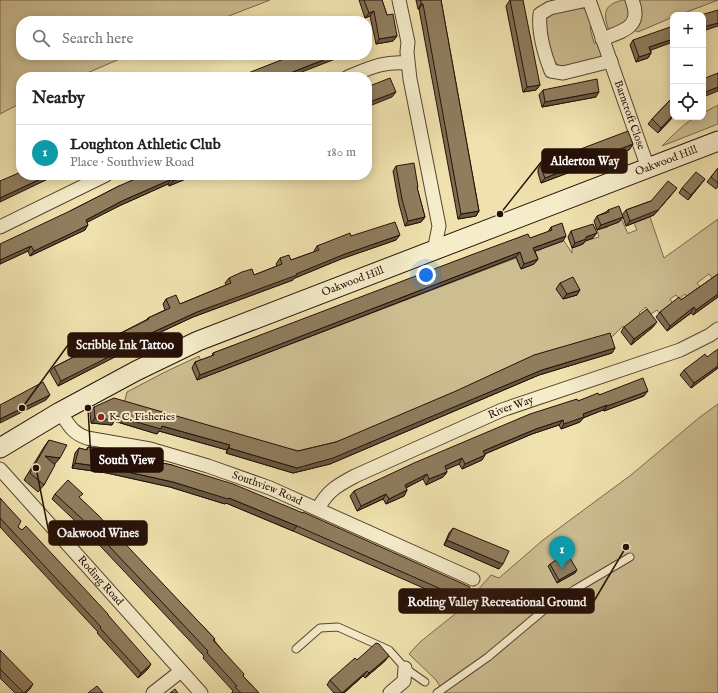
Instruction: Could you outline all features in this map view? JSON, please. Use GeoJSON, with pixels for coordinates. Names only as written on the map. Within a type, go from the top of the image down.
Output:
{"type":"FeatureCollection","features":[{"type":"Feature","properties":{"kind":"street"},"geometry":{"type":"LineString","coordinates":[[399,0],[408,42],[407,63],[439,226],[434,250]]}},
{"type":"Feature","properties":{"kind":"street","name":"Barncroft Close"},"geometry":{"type":"LineString","coordinates":[[611,62],[563,73],[551,71],[538,25],[540,14],[550,8],[588,0],[611,62],[648,168]]}},
{"type":"Feature","properties":{"kind":"street"},"geometry":{"type":"LineString","coordinates":[[602,39],[626,30],[633,23],[636,15],[632,0]]}},
{"type":"Feature","properties":{"kind":"street"},"geometry":{"type":"LineString","coordinates":[[361,72],[379,65],[393,62],[407,63]]}},
{"type":"Feature","properties":{"kind":"street","name":"Oakwood Hill"},"geometry":{"type":"LineString","coordinates":[[0,448],[60,412],[136,371],[198,342],[718,141]]}},
{"type":"Feature","properties":{"kind":"street"},"geometry":{"type":"LineString","coordinates":[[0,227],[96,180]]}},
{"type":"Feature","properties":{"kind":"street","name":"River Way"},"geometry":{"type":"LineString","coordinates":[[318,509],[323,499],[329,492],[340,484],[362,473],[502,410],[680,350],[710,335],[718,329]]}},
{"type":"Feature","properties":{"kind":"street","name":"Southview Road"},"geometry":{"type":"LineString","coordinates":[[60,412],[72,430],[78,435],[87,438],[150,449],[208,466],[270,488],[473,579]]}},
{"type":"Feature","properties":{"kind":"street","name":"Roding Road"},"geometry":{"type":"LineString","coordinates":[[0,469],[201,693]]}},
{"type":"Feature","properties":{"kind":"street"},"geometry":{"type":"LineString","coordinates":[[390,693],[404,681],[404,668]]}},
{"type":"Feature","properties":{"kind":"street"},"geometry":{"type":"LineString","coordinates":[[153,693],[181,671]]}},
{"type":"Feature","properties":{"kind":"lane"},"geometry":{"type":"LineString","coordinates":[[437,693],[488,657],[544,610],[574,590],[630,557]]}},
{"type":"Feature","properties":{"kind":"lane"},"geometry":{"type":"LineString","coordinates":[[296,649],[320,628],[338,627],[389,650],[404,668],[424,682]]}},
{"type":"Feature","properties":{"kind":"shaded area"},"geometry":{"type":"Polygon","coordinates":[[[0,0],[270,0],[229,16],[16,16],[16,60],[117,60],[90,72],[16,72],[16,106],[0,114],[0,0]]]}},
{"type":"Feature","properties":{"kind":"shaded area"},"geometry":{"type":"Polygon","coordinates":[[[623,0],[629,0],[632,10],[625,25],[609,31],[606,11],[612,4],[623,0]]]}},
{"type":"Feature","properties":{"kind":"shaded area"},"geometry":{"type":"Polygon","coordinates":[[[638,0],[718,0],[687,12],[670,12],[670,18],[638,32],[632,29],[638,0]]]}},
{"type":"Feature","properties":{"kind":"shaded area"},"geometry":{"type":"Polygon","coordinates":[[[577,7],[586,10],[589,14],[593,23],[590,28],[594,43],[600,43],[602,55],[599,59],[565,67],[558,65],[553,59],[544,24],[553,12],[577,7]]]}},
{"type":"Feature","properties":{"kind":"shaded area"},"geometry":{"type":"Polygon","coordinates":[[[718,105],[718,124],[662,146],[678,130],[691,120],[706,120],[706,111],[718,105]]]}},
{"type":"Feature","properties":{"kind":"shaded area"},"geometry":{"type":"Polygon","coordinates":[[[650,217],[664,258],[718,219],[718,276],[713,279],[709,274],[697,283],[701,288],[688,298],[685,294],[679,299],[676,295],[670,299],[673,304],[660,314],[657,310],[651,314],[646,307],[639,313],[641,316],[625,328],[623,326],[613,336],[335,446],[292,457],[123,407],[127,392],[199,356],[202,364],[299,341],[516,258],[521,269],[535,246],[538,251],[562,238],[572,253],[572,248],[582,242],[599,237],[597,230],[608,227],[608,225],[622,220],[628,234],[637,230],[634,223],[650,217]]]}},
{"type":"Feature","properties":{"kind":"shaded area"},"geometry":{"type":"Polygon","coordinates":[[[718,404],[718,693],[444,693],[436,680],[409,654],[420,642],[480,594],[476,592],[491,575],[499,578],[543,540],[631,475],[700,417],[718,404]]]}},
{"type":"Feature","properties":{"kind":"building"},"geometry":{"type":"Polygon","coordinates":[[[364,0],[382,0],[387,15],[393,14],[397,36],[379,39],[374,11],[369,13],[364,0]]]}},
{"type":"Feature","properties":{"kind":"building"},"geometry":{"type":"Polygon","coordinates":[[[421,0],[441,0],[479,211],[461,214],[423,4],[421,4],[421,0]]]}},
{"type":"Feature","properties":{"kind":"building"},"geometry":{"type":"Polygon","coordinates":[[[510,0],[523,0],[540,85],[527,87],[510,0]]]}},
{"type":"Feature","properties":{"kind":"building"},"geometry":{"type":"Polygon","coordinates":[[[718,10],[718,23],[706,26],[706,14],[718,10]]]}},
{"type":"Feature","properties":{"kind":"building"},"geometry":{"type":"Polygon","coordinates":[[[670,27],[670,40],[649,47],[651,53],[639,57],[633,40],[670,27]]]}},
{"type":"Feature","properties":{"kind":"building"},"geometry":{"type":"Polygon","coordinates":[[[281,60],[323,60],[293,72],[251,72],[281,60]]]}},
{"type":"Feature","properties":{"kind":"building"},"geometry":{"type":"Polygon","coordinates":[[[718,73],[718,87],[706,92],[706,78],[718,73]]]}},
{"type":"Feature","properties":{"kind":"building"},"geometry":{"type":"Polygon","coordinates":[[[390,78],[396,92],[372,101],[372,85],[390,78]]]}},
{"type":"Feature","properties":{"kind":"building"},"geometry":{"type":"Polygon","coordinates":[[[597,79],[599,92],[545,102],[543,90],[597,79]]]}},
{"type":"Feature","properties":{"kind":"building"},"geometry":{"type":"Polygon","coordinates":[[[670,100],[670,118],[661,128],[652,119],[670,100]]]}},
{"type":"Feature","properties":{"kind":"building"},"geometry":{"type":"Polygon","coordinates":[[[628,131],[633,144],[545,178],[541,164],[628,131]]]}},
{"type":"Feature","properties":{"kind":"building"},"geometry":{"type":"Polygon","coordinates":[[[414,163],[417,187],[425,217],[408,221],[396,166],[414,163]]]}},
{"type":"Feature","properties":{"kind":"building"},"geometry":{"type":"Polygon","coordinates":[[[718,168],[718,183],[711,177],[718,168]]]}},
{"type":"Feature","properties":{"kind":"building"},"geometry":{"type":"Polygon","coordinates":[[[696,172],[705,179],[691,195],[682,188],[696,172]]]}},
{"type":"Feature","properties":{"kind":"building"},"geometry":{"type":"Polygon","coordinates":[[[16,174],[16,180],[38,180],[0,198],[0,181],[16,174]]]}},
{"type":"Feature","properties":{"kind":"building"},"geometry":{"type":"Polygon","coordinates":[[[133,180],[170,180],[122,201],[86,220],[88,225],[34,251],[31,246],[0,260],[0,244],[133,180]]]}},
{"type":"Feature","properties":{"kind":"building"},"geometry":{"type":"Polygon","coordinates":[[[668,181],[677,188],[658,210],[630,221],[626,210],[651,201],[668,181]]]}},
{"type":"Feature","properties":{"kind":"building"},"geometry":{"type":"Polygon","coordinates":[[[619,206],[623,217],[601,225],[597,216],[609,212],[608,210],[619,206]]]}},
{"type":"Feature","properties":{"kind":"building"},"geometry":{"type":"Polygon","coordinates":[[[395,222],[400,235],[345,254],[296,274],[297,275],[197,312],[149,334],[150,336],[61,381],[54,367],[170,308],[166,299],[176,295],[180,304],[231,283],[229,278],[242,272],[252,269],[254,275],[282,264],[280,258],[289,255],[291,260],[319,250],[317,246],[350,233],[351,236],[395,222]]]}},
{"type":"Feature","properties":{"kind":"building"},"geometry":{"type":"Polygon","coordinates":[[[562,223],[566,236],[533,248],[538,259],[524,264],[520,252],[200,375],[195,362],[214,355],[213,353],[528,234],[530,238],[552,230],[551,227],[562,223]]]}},
{"type":"Feature","properties":{"kind":"building"},"geometry":{"type":"Polygon","coordinates":[[[593,224],[597,233],[575,243],[571,231],[593,224]]]}},
{"type":"Feature","properties":{"kind":"building"},"geometry":{"type":"Polygon","coordinates":[[[718,274],[718,294],[696,310],[694,307],[670,326],[660,312],[679,297],[681,300],[718,274]]]}},
{"type":"Feature","properties":{"kind":"building"},"geometry":{"type":"Polygon","coordinates":[[[573,277],[580,290],[567,294],[560,283],[573,277]]]}},
{"type":"Feature","properties":{"kind":"building"},"geometry":{"type":"Polygon","coordinates":[[[647,309],[657,322],[634,339],[624,327],[647,309]]]}},
{"type":"Feature","properties":{"kind":"building"},"geometry":{"type":"Polygon","coordinates":[[[610,333],[615,348],[542,370],[333,458],[297,468],[229,448],[230,445],[162,426],[161,429],[115,416],[115,420],[95,418],[94,407],[114,398],[298,451],[336,442],[456,391],[534,355],[610,333]]]}},
{"type":"Feature","properties":{"kind":"building"},"geometry":{"type":"Polygon","coordinates":[[[718,349],[718,366],[694,383],[684,370],[705,354],[707,357],[718,349]]]}},
{"type":"Feature","properties":{"kind":"building"},"geometry":{"type":"Polygon","coordinates":[[[643,378],[648,391],[583,414],[584,417],[564,424],[563,420],[536,429],[483,451],[485,455],[465,464],[462,458],[445,466],[447,472],[429,479],[427,474],[405,485],[407,490],[389,499],[386,494],[361,506],[354,491],[414,463],[530,414],[577,399],[578,401],[598,393],[599,395],[643,378]]]}},
{"type":"Feature","properties":{"kind":"building"},"geometry":{"type":"Polygon","coordinates":[[[43,382],[50,395],[0,419],[0,405],[43,382]]]}},
{"type":"Feature","properties":{"kind":"building"},"geometry":{"type":"Polygon","coordinates":[[[49,440],[67,445],[60,458],[45,456],[55,465],[44,485],[30,473],[49,440]]]}},
{"type":"Feature","properties":{"kind":"building"},"geometry":{"type":"Polygon","coordinates":[[[88,447],[114,451],[114,453],[172,465],[233,484],[303,512],[470,587],[464,599],[229,498],[228,499],[173,482],[110,468],[75,463],[79,448],[87,450],[88,447]]]}},
{"type":"Feature","properties":{"kind":"building"},"geometry":{"type":"Polygon","coordinates":[[[68,480],[83,494],[79,497],[98,515],[215,639],[213,640],[259,693],[241,693],[235,687],[237,686],[207,653],[208,651],[92,528],[55,494],[68,480]]]}},
{"type":"Feature","properties":{"kind":"building"},"geometry":{"type":"Polygon","coordinates":[[[0,498],[21,521],[18,527],[22,530],[26,526],[108,614],[151,664],[141,673],[100,628],[101,627],[0,518],[0,498]]]}},
{"type":"Feature","properties":{"kind":"building"},"geometry":{"type":"Polygon","coordinates":[[[453,528],[509,551],[503,564],[447,540],[453,528]]]}},
{"type":"Feature","properties":{"kind":"building"},"geometry":{"type":"Polygon","coordinates":[[[567,553],[577,570],[559,580],[550,564],[567,553]]]}},
{"type":"Feature","properties":{"kind":"building"},"geometry":{"type":"Polygon","coordinates":[[[376,643],[379,644],[389,656],[369,673],[367,671],[342,693],[330,680],[355,658],[357,660],[376,643]]]}},
{"type":"Feature","properties":{"kind":"building"},"geometry":{"type":"Polygon","coordinates":[[[0,650],[33,684],[24,693],[0,669],[0,650]]]}},
{"type":"Feature","properties":{"kind":"building"},"geometry":{"type":"Polygon","coordinates":[[[97,686],[103,693],[88,693],[97,686]]]}},
{"type":"Feature","properties":{"kind":"building"},"geometry":{"type":"Polygon","coordinates":[[[175,689],[178,693],[170,693],[175,689]]]}},
{"type":"Feature","properties":{"kind":"place","name":"Alderton Way"},"geometry":{"type":"Point","coordinates":[500,214]}},
{"type":"Feature","properties":{"kind":"place","name":"Scribble Ink Tattoo"},"geometry":{"type":"Point","coordinates":[22,408]}},
{"type":"Feature","properties":{"kind":"place","name":"South View"},"geometry":{"type":"Point","coordinates":[88,408]}},
{"type":"Feature","properties":{"kind":"place","name":"K. C. Fisheries"},"geometry":{"type":"Point","coordinates":[101,417]}},
{"type":"Feature","properties":{"kind":"place","name":"Oakwood Wines"},"geometry":{"type":"Point","coordinates":[36,468]}},
{"type":"Feature","properties":{"kind":"place","name":"Roding Valley Recreational Ground"},"geometry":{"type":"Point","coordinates":[626,547]}},
{"type":"Feature","properties":{"kind":"place","name":"Loughton Athletic Club"},"geometry":{"type":"Point","coordinates":[562,569]}}]}
